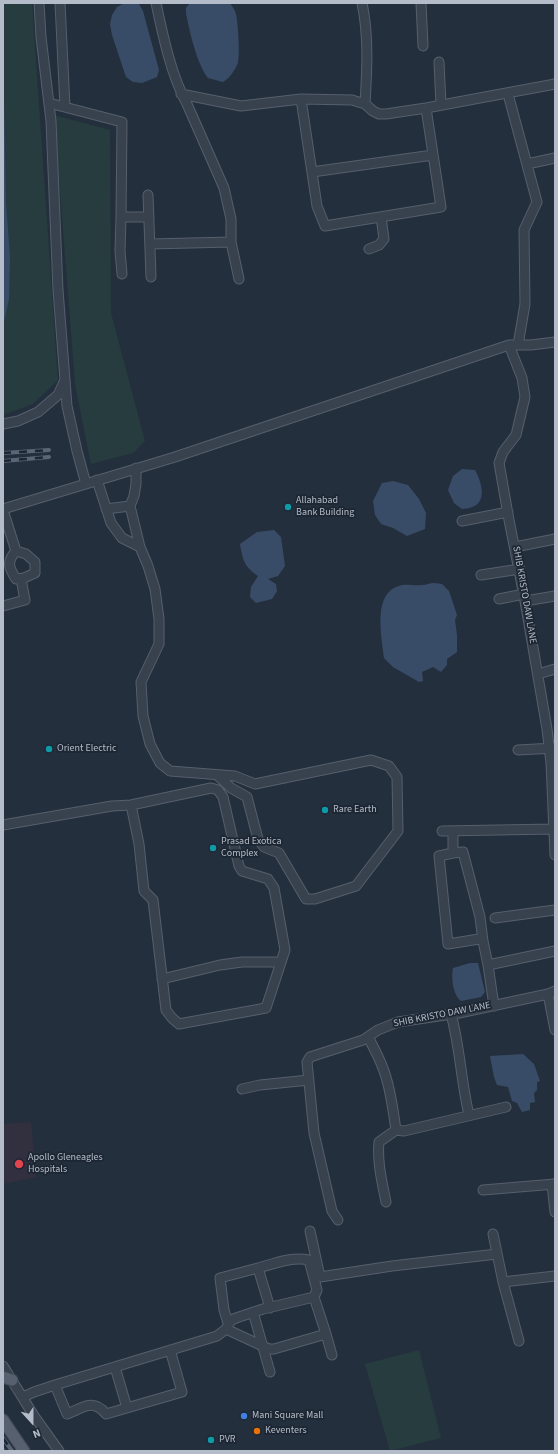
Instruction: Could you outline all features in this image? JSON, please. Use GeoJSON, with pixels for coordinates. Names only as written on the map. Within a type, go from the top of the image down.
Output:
{"type":"FeatureCollection","features":[{"type":"Feature","properties":{"kind":"main road"},"geometry":{"type":"LineString","coordinates":[[3,1420],[24,1451]]}},
{"type":"Feature","properties":{"kind":"street"},"geometry":{"type":"LineString","coordinates":[[39,3],[41,37],[51,121],[58,290],[67,406],[86,484]]}},
{"type":"Feature","properties":{"kind":"street"},"geometry":{"type":"LineString","coordinates":[[60,3],[65,107]]}},
{"type":"Feature","properties":{"kind":"street"},"geometry":{"type":"LineString","coordinates":[[156,3],[181,94],[187,104],[224,188],[231,219],[232,242],[239,279]]}},
{"type":"Feature","properties":{"kind":"street"},"geometry":{"type":"LineString","coordinates":[[362,3],[367,47],[365,104]]}},
{"type":"Feature","properties":{"kind":"street"},"geometry":{"type":"LineString","coordinates":[[421,3],[423,46]]}},
{"type":"Feature","properties":{"kind":"street"},"geometry":{"type":"LineString","coordinates":[[439,62],[442,105]]}},
{"type":"Feature","properties":{"kind":"street"},"geometry":{"type":"LineString","coordinates":[[181,94],[241,106],[301,99],[352,100],[365,104],[379,114],[426,108],[508,94],[555,84]]}},
{"type":"Feature","properties":{"kind":"street"},"geometry":{"type":"LineString","coordinates":[[508,94],[537,202],[524,230],[525,304],[514,345]]}},
{"type":"Feature","properties":{"kind":"street"},"geometry":{"type":"LineString","coordinates":[[301,99],[317,206],[325,226],[441,207],[426,108]]}},
{"type":"Feature","properties":{"kind":"street"},"geometry":{"type":"LineString","coordinates":[[49,103],[122,122],[120,251],[122,274]]}},
{"type":"Feature","properties":{"kind":"street"},"geometry":{"type":"LineString","coordinates":[[312,172],[433,155]]}},
{"type":"Feature","properties":{"kind":"street"},"geometry":{"type":"LineString","coordinates":[[527,164],[555,158]]}},
{"type":"Feature","properties":{"kind":"street"},"geometry":{"type":"LineString","coordinates":[[148,196],[151,277]]}},
{"type":"Feature","properties":{"kind":"street"},"geometry":{"type":"LineString","coordinates":[[121,217],[149,217]]}},
{"type":"Feature","properties":{"kind":"street"},"geometry":{"type":"LineString","coordinates":[[369,249],[379,245],[384,239],[381,217]]}},
{"type":"Feature","properties":{"kind":"street"},"geometry":{"type":"LineString","coordinates":[[150,244],[232,242]]}},
{"type":"Feature","properties":{"kind":"street"},"geometry":{"type":"LineString","coordinates":[[16,551],[3,510],[187,453],[514,345],[555,342]]}},
{"type":"Feature","properties":{"kind":"street","name":"SHIB KRISTO DAW LANE"},"geometry":{"type":"LineString","coordinates":[[514,345],[525,397],[516,435],[503,452],[500,463],[538,674],[551,729],[555,855]]}},
{"type":"Feature","properties":{"kind":"street"},"geometry":{"type":"LineString","coordinates":[[3,424],[18,421],[38,412],[58,395],[65,381]]}},
{"type":"Feature","properties":{"kind":"street"},"geometry":{"type":"LineString","coordinates":[[136,468],[135,490],[130,506],[140,547],[155,589],[159,619],[159,644],[141,682],[143,716],[150,744],[160,763],[170,770],[235,776],[255,784],[371,760],[388,766],[397,777],[398,831],[356,886],[315,899],[306,899],[278,853],[264,847],[258,839],[247,797],[231,788],[217,775]]}},
{"type":"Feature","properties":{"kind":"street"},"geometry":{"type":"LineString","coordinates":[[97,480],[111,523],[122,538],[140,547]]}},
{"type":"Feature","properties":{"kind":"street"},"geometry":{"type":"LineString","coordinates":[[106,509],[130,506]]}},
{"type":"Feature","properties":{"kind":"street"},"geometry":{"type":"LineString","coordinates":[[462,521],[508,512]]}},
{"type":"Feature","properties":{"kind":"street"},"geometry":{"type":"LineString","coordinates":[[515,547],[555,539]]}},
{"type":"Feature","properties":{"kind":"street"},"geometry":{"type":"LineString","coordinates":[[16,551],[26,554],[35,562],[35,573],[21,579],[16,579],[9,564],[10,557],[16,551]]}},
{"type":"Feature","properties":{"kind":"street"},"geometry":{"type":"LineString","coordinates":[[481,575],[520,569]]}},
{"type":"Feature","properties":{"kind":"street"},"geometry":{"type":"LineString","coordinates":[[3,606],[25,600],[21,579]]}},
{"type":"Feature","properties":{"kind":"street"},"geometry":{"type":"LineString","coordinates":[[499,599],[555,596]]}},
{"type":"Feature","properties":{"kind":"street"},"geometry":{"type":"LineString","coordinates":[[538,674],[555,669]]}},
{"type":"Feature","properties":{"kind":"street"},"geometry":{"type":"LineString","coordinates":[[518,750],[552,748]]}},
{"type":"Feature","properties":{"kind":"street"},"geometry":{"type":"LineString","coordinates":[[247,797],[255,784]]}},
{"type":"Feature","properties":{"kind":"street"},"geometry":{"type":"LineString","coordinates":[[3,825],[112,806],[131,805],[211,788],[218,790],[223,798],[239,866],[242,871],[268,879],[274,888],[285,950],[266,1008],[179,1024],[166,1010],[153,900],[144,890],[139,844],[131,805]]}},
{"type":"Feature","properties":{"kind":"street"},"geometry":{"type":"LineString","coordinates":[[442,831],[554,829]]}},
{"type":"Feature","properties":{"kind":"street"},"geometry":{"type":"LineString","coordinates":[[453,831],[454,853]]}},
{"type":"Feature","properties":{"kind":"street"},"geometry":{"type":"LineString","coordinates":[[483,941],[479,939],[448,944],[439,856],[464,852],[480,917],[494,1006]]}},
{"type":"Feature","properties":{"kind":"street"},"geometry":{"type":"LineString","coordinates":[[495,918],[555,910]]}},
{"type":"Feature","properties":{"kind":"street"},"geometry":{"type":"LineString","coordinates":[[488,965],[555,951]]}},
{"type":"Feature","properties":{"kind":"street"},"geometry":{"type":"LineString","coordinates":[[162,979],[220,965],[242,962],[281,962]]}},
{"type":"Feature","properties":{"kind":"street"},"geometry":{"type":"LineString","coordinates":[[552,992],[555,1030]]}},
{"type":"Feature","properties":{"kind":"street","name":"SHIB KRISTO DAW LANE"},"geometry":{"type":"LineString","coordinates":[[338,1220],[332,1211],[314,1133],[308,1062],[310,1057],[363,1040],[378,1030],[398,1022],[494,1006],[552,992]]}},
{"type":"Feature","properties":{"kind":"street"},"geometry":{"type":"LineString","coordinates":[[451,1014],[457,1034],[464,1094],[469,1115]]}},
{"type":"Feature","properties":{"kind":"street"},"geometry":{"type":"LineString","coordinates":[[368,1037],[385,1072],[396,1130]]}},
{"type":"Feature","properties":{"kind":"street"},"geometry":{"type":"LineString","coordinates":[[242,1090],[260,1085],[309,1080]]}},
{"type":"Feature","properties":{"kind":"street"},"geometry":{"type":"LineString","coordinates":[[386,1202],[380,1176],[378,1152],[379,1142],[396,1130],[404,1131],[506,1107]]}},
{"type":"Feature","properties":{"kind":"street"},"geometry":{"type":"LineString","coordinates":[[483,1190],[554,1184],[555,1212]]}},
{"type":"Feature","properties":{"kind":"street"},"geometry":{"type":"LineString","coordinates":[[310,1231],[320,1277],[392,1266],[497,1254]]}},
{"type":"Feature","properties":{"kind":"street"},"geometry":{"type":"LineString","coordinates":[[493,1234],[503,1282],[519,1341]]}},
{"type":"Feature","properties":{"kind":"street"},"geometry":{"type":"LineString","coordinates":[[326,1334],[274,1349],[263,1347],[227,1326],[220,1278],[280,1262],[304,1259],[309,1260],[317,1290],[314,1297],[326,1334],[332,1355]]}},
{"type":"Feature","properties":{"kind":"street"},"geometry":{"type":"LineString","coordinates":[[258,1268],[270,1308]]}},
{"type":"Feature","properties":{"kind":"street"},"geometry":{"type":"LineString","coordinates":[[503,1282],[555,1276]]}},
{"type":"Feature","properties":{"kind":"street"},"geometry":{"type":"LineString","coordinates":[[23,1398],[34,1392],[217,1336],[231,1320],[253,1312],[314,1297]]}},
{"type":"Feature","properties":{"kind":"street"},"geometry":{"type":"LineString","coordinates":[[253,1312],[270,1372]]}},
{"type":"Feature","properties":{"kind":"street"},"geometry":{"type":"LineString","coordinates":[[55,1386],[67,1414],[94,1404],[102,1409],[106,1414],[186,1395],[170,1350]]}},
{"type":"Feature","properties":{"kind":"street"},"geometry":{"type":"LineString","coordinates":[[3,1366],[7,1379],[23,1398],[58,1451]]}},
{"type":"Feature","properties":{"kind":"street"},"geometry":{"type":"LineString","coordinates":[[115,1367],[127,1408]]}},
{"type":"Feature","properties":{"kind":"shaded area","name":"Apollo Gleneagles Hospitals"},"geometry":{"type":"Polygon","coordinates":[[[31,1122],[36,1177],[3,1184],[3,1124],[31,1122]]]}},
{"type":"Feature","properties":{"kind":"green space"},"geometry":{"type":"Polygon","coordinates":[[[3,3],[32,3],[58,380],[33,404],[3,415],[3,3]]]}},
{"type":"Feature","properties":{"kind":"green space"},"geometry":{"type":"Polygon","coordinates":[[[54,115],[110,130],[111,313],[145,441],[133,453],[91,464],[75,384],[54,115]]]}},
{"type":"Feature","properties":{"kind":"green space"},"geometry":{"type":"Polygon","coordinates":[[[419,1350],[441,1438],[390,1451],[365,1364],[419,1350]]]}},
{"type":"Feature","properties":{"kind":"water"},"geometry":{"type":"Polygon","coordinates":[[[125,3],[139,4],[143,11],[159,70],[157,77],[142,83],[133,82],[126,77],[112,35],[110,24],[112,15],[117,7],[125,3]]]}},
{"type":"Feature","properties":{"kind":"water"},"geometry":{"type":"Polygon","coordinates":[[[190,3],[230,3],[235,11],[237,18],[239,52],[238,62],[232,74],[223,82],[208,78],[200,64],[191,37],[186,13],[186,8],[190,3]]]}},
{"type":"Feature","properties":{"kind":"water"},"geometry":{"type":"Polygon","coordinates":[[[3,44],[6,202],[10,257],[9,299],[3,326],[3,44]]]}},
{"type":"Feature","properties":{"kind":"water"},"geometry":{"type":"Polygon","coordinates":[[[462,469],[475,470],[482,490],[482,496],[476,505],[470,508],[462,509],[454,503],[448,490],[453,476],[462,469]]]}},
{"type":"Feature","properties":{"kind":"water"},"geometry":{"type":"Polygon","coordinates":[[[393,481],[408,485],[419,499],[426,513],[425,529],[407,536],[393,528],[381,524],[375,515],[373,501],[382,483],[393,481]]]}},
{"type":"Feature","properties":{"kind":"water"},"geometry":{"type":"Polygon","coordinates":[[[274,530],[281,537],[285,566],[278,576],[268,579],[276,584],[277,591],[272,599],[256,603],[250,597],[251,587],[258,576],[245,563],[240,544],[257,532],[274,530]]]}},
{"type":"Feature","properties":{"kind":"water"},"geometry":{"type":"Polygon","coordinates":[[[434,583],[442,584],[449,591],[457,615],[455,620],[457,652],[447,659],[447,665],[441,672],[433,667],[422,672],[423,681],[419,682],[393,667],[384,658],[381,627],[382,604],[386,595],[393,589],[403,585],[434,583]]]}},
{"type":"Feature","properties":{"kind":"water"},"geometry":{"type":"Polygon","coordinates":[[[470,963],[478,963],[485,992],[481,997],[461,1001],[456,995],[453,986],[453,968],[470,963]]]}},
{"type":"Feature","properties":{"kind":"water"},"geometry":{"type":"Polygon","coordinates":[[[523,1054],[534,1064],[540,1081],[537,1082],[537,1090],[534,1093],[535,1102],[530,1103],[530,1110],[522,1112],[517,1103],[512,1101],[508,1087],[497,1085],[490,1056],[523,1054]]]}},
{"type":"Feature","properties":{"kind":"railway"},"geometry":{"type":"LineString","coordinates":[[3,453],[49,450]]}},
{"type":"Feature","properties":{"kind":"railway"},"geometry":{"type":"LineString","coordinates":[[3,461],[49,457]]}},
{"type":"Feature","properties":{"kind":"railway"},"geometry":{"type":"LineString","coordinates":[[3,1438],[12,1451]]}},
{"type":"Feature","properties":{"kind":"place","name":"Allahabad Bank Building"},"geometry":{"type":"Point","coordinates":[288,507]}},
{"type":"Feature","properties":{"kind":"place","name":"Orient Electric"},"geometry":{"type":"Point","coordinates":[49,749]}},
{"type":"Feature","properties":{"kind":"place","name":"Rare Earth"},"geometry":{"type":"Point","coordinates":[325,810]}},
{"type":"Feature","properties":{"kind":"place","name":"Prasad Exotica Complex"},"geometry":{"type":"Point","coordinates":[213,848]}},
{"type":"Feature","properties":{"kind":"place","name":"Apollo Gleneagles Hospitals"},"geometry":{"type":"Point","coordinates":[19,1164]}},
{"type":"Feature","properties":{"kind":"place","name":"Mani Square Mall"},"geometry":{"type":"Point","coordinates":[244,1416]}},
{"type":"Feature","properties":{"kind":"place","name":"Keventers"},"geometry":{"type":"Point","coordinates":[257,1431]}},
{"type":"Feature","properties":{"kind":"place","name":"PVR"},"geometry":{"type":"Point","coordinates":[211,1440]}}]}
